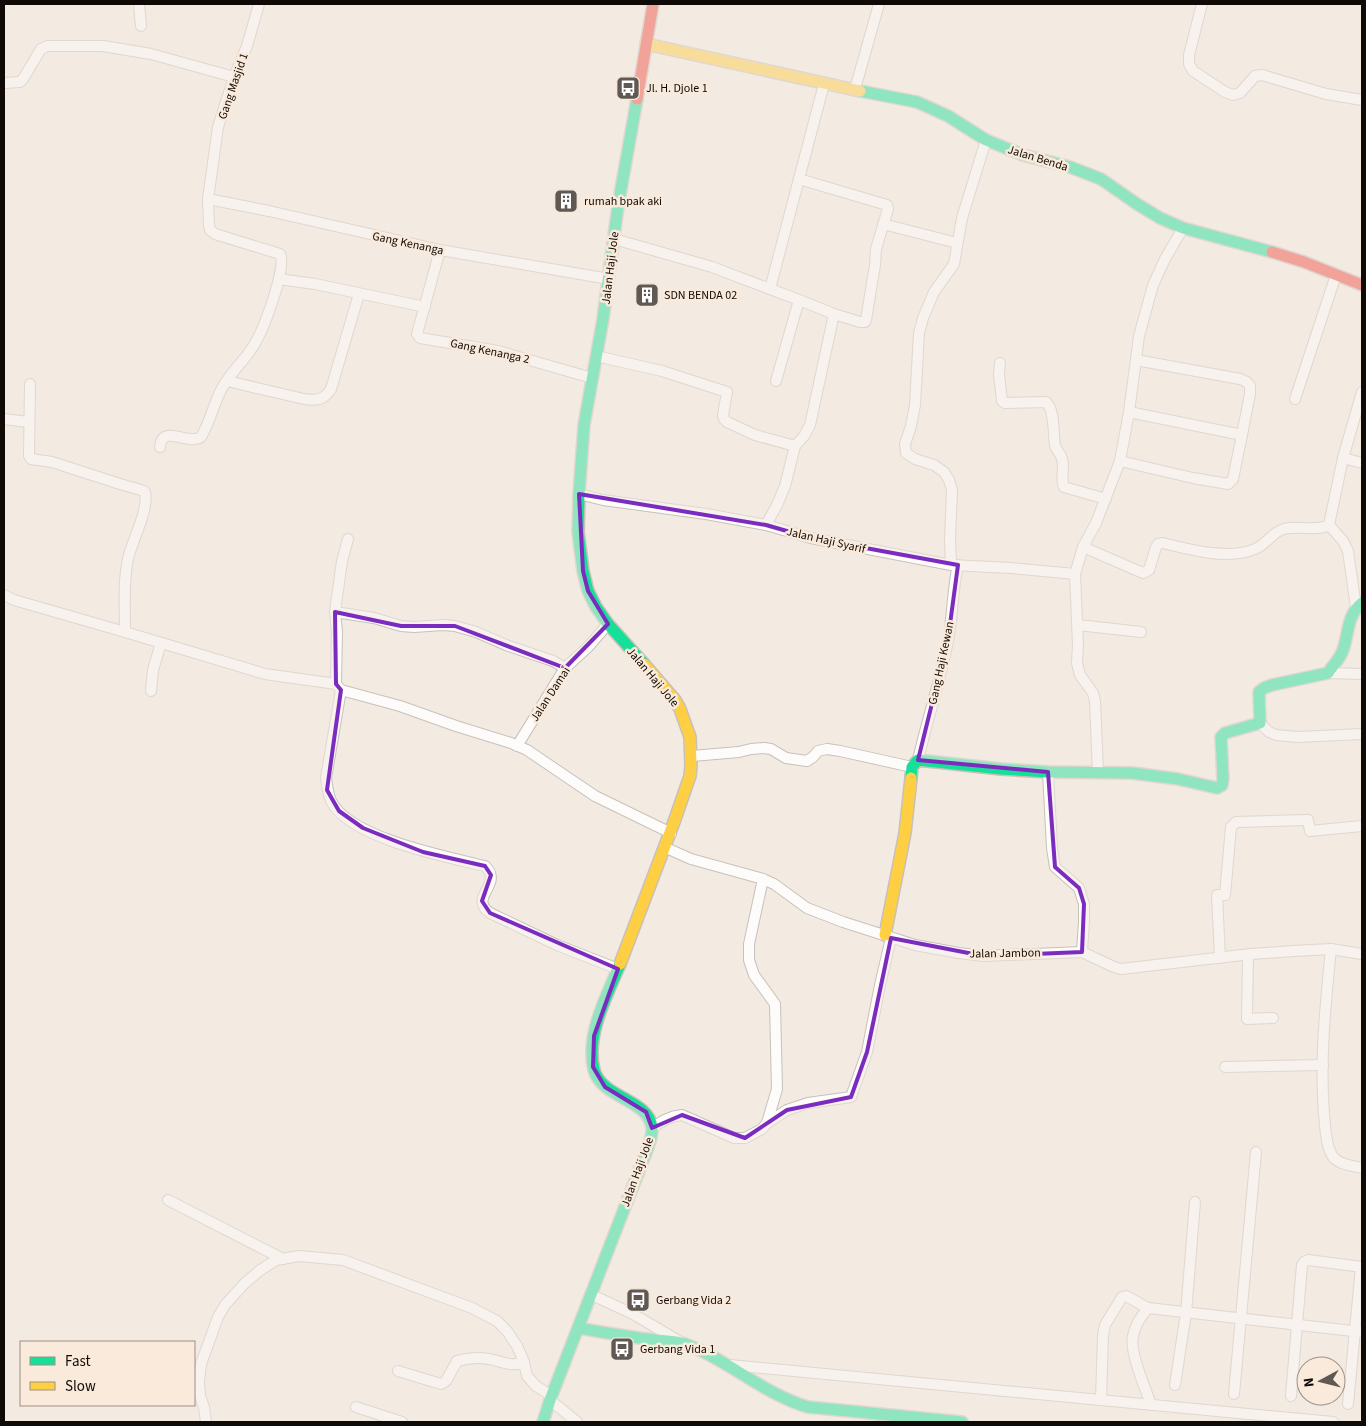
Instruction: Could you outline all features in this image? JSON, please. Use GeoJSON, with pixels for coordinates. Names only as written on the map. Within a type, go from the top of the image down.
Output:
{"type":"FeatureCollection","features":[{"type":"Feature","properties":{"kind":"street"},"geometry":{"type":"LineString","coordinates":[[138,4],[141,26]]}},
{"type":"Feature","properties":{"kind":"street","name":"Gang Masjid 1"},"geometry":{"type":"LineString","coordinates":[[259,4],[247,46],[234,77],[218,127],[208,199],[208,221],[210,230],[218,236],[280,254],[282,259],[278,279]]}},
{"type":"Feature","properties":{"kind":"street","name":"Jalan Haji Jole"},"geometry":{"type":"LineString","coordinates":[[543,1422],[647,1150],[652,1128],[646,1112],[605,1087],[598,1080],[593,1067],[594,1036],[671,832],[690,776],[692,756],[686,723],[675,700],[608,624],[596,607],[588,591],[583,571],[578,532],[584,425],[609,279],[626,155],[652,4]]}},
{"type":"Feature","properties":{"kind":"street"},"geometry":{"type":"LineString","coordinates":[[855,90],[879,4]]}},
{"type":"Feature","properties":{"kind":"street"},"geometry":{"type":"LineString","coordinates":[[1202,4],[1188,55],[1189,64],[1193,71],[1225,92],[1232,95],[1240,93],[1255,76],[1262,75],[1326,94],[1362,100]]}},
{"type":"Feature","properties":{"kind":"street","name":"Jalan Benda"},"geometry":{"type":"LineString","coordinates":[[646,44],[824,84],[917,102],[948,116],[986,140],[1023,155],[1070,167],[1101,179],[1160,218],[1183,228],[1257,247],[1304,262],[1362,285]]}},
{"type":"Feature","properties":{"kind":"street"},"geometry":{"type":"LineString","coordinates":[[4,83],[20,82],[41,49],[47,46],[103,46],[142,52],[234,77]]}},
{"type":"Feature","properties":{"kind":"street"},"geometry":{"type":"LineString","coordinates":[[770,289],[824,84]]}},
{"type":"Feature","properties":{"kind":"street"},"geometry":{"type":"LineString","coordinates":[[883,224],[957,243],[962,218],[986,140]]}},
{"type":"Feature","properties":{"kind":"street"},"geometry":{"type":"LineString","coordinates":[[614,239],[712,267],[834,314],[865,322],[876,249],[888,209],[887,204],[799,179]]}},
{"type":"Feature","properties":{"kind":"street","name":"Gang Kenanga"},"geometry":{"type":"LineString","coordinates":[[208,199],[440,250],[609,279]]}},
{"type":"Feature","properties":{"kind":"street"},"geometry":{"type":"LineString","coordinates":[[1098,772],[1096,700],[1080,675],[1077,663],[1078,625],[1075,574],[1083,547],[1096,523],[1120,461],[1129,412],[1139,336],[1153,285],[1183,228]]}},
{"type":"Feature","properties":{"kind":"street","name":"Gang Haji Kewan"},"geometry":{"type":"LineString","coordinates":[[915,764],[940,679],[948,639],[955,565],[950,538],[952,490],[949,480],[944,472],[934,465],[915,459],[906,453],[906,444],[915,405],[919,333],[934,292],[954,264],[957,243]]}},
{"type":"Feature","properties":{"kind":"street"},"geometry":{"type":"LineString","coordinates":[[160,448],[162,439],[167,436],[190,440],[200,438],[221,390],[247,356],[259,336],[270,308],[278,279],[315,284],[424,307],[440,250]]}},
{"type":"Feature","properties":{"kind":"street"},"geometry":{"type":"LineString","coordinates":[[1295,399],[1336,275]]}},
{"type":"Feature","properties":{"kind":"street"},"geometry":{"type":"LineString","coordinates":[[227,381],[316,400],[328,395],[334,381],[359,294]]}},
{"type":"Feature","properties":{"kind":"street"},"geometry":{"type":"LineString","coordinates":[[776,381],[799,300]]}},
{"type":"Feature","properties":{"kind":"street","name":"Gang Kenanga 2"},"geometry":{"type":"LineString","coordinates":[[424,307],[417,334],[420,338],[498,351],[592,378]]}},
{"type":"Feature","properties":{"kind":"street"},"geometry":{"type":"LineString","coordinates":[[766,525],[785,486],[795,446],[804,436],[810,425],[834,314]]}},
{"type":"Feature","properties":{"kind":"street"},"geometry":{"type":"LineString","coordinates":[[596,356],[662,371],[727,392],[723,415],[727,422],[756,435],[795,446]]}},
{"type":"Feature","properties":{"kind":"street"},"geometry":{"type":"LineString","coordinates":[[1120,461],[1228,484],[1233,479],[1250,394],[1250,386],[1247,382],[1240,379],[1136,360]]}},
{"type":"Feature","properties":{"kind":"street"},"geometry":{"type":"LineString","coordinates":[[1000,363],[999,374],[1002,401],[1005,403],[1046,402],[1051,407],[1055,446],[1062,459],[1062,483],[1064,487],[1106,499]]}},
{"type":"Feature","properties":{"kind":"street"},"geometry":{"type":"LineString","coordinates":[[30,384],[28,422],[29,456],[31,459],[52,462],[145,492],[146,498],[140,522],[128,558],[125,632]]}},
{"type":"Feature","properties":{"kind":"street"},"geometry":{"type":"LineString","coordinates":[[1083,547],[1143,573],[1149,570],[1158,544],[1208,553],[1241,552],[1256,549],[1276,531],[1286,528],[1323,528],[1329,524],[1343,458],[1362,392]]}},
{"type":"Feature","properties":{"kind":"street"},"geometry":{"type":"LineString","coordinates":[[1129,412],[1242,436]]}},
{"type":"Feature","properties":{"kind":"street"},"geometry":{"type":"LineString","coordinates":[[4,419],[28,422]]}},
{"type":"Feature","properties":{"kind":"street"},"geometry":{"type":"LineString","coordinates":[[1343,458],[1362,463]]}},
{"type":"Feature","properties":{"kind":"street","name":"Jalan Haji Syarif"},"geometry":{"type":"LineString","coordinates":[[579,494],[603,500],[706,514],[766,525],[811,538],[955,565],[1075,574]]}},
{"type":"Feature","properties":{"kind":"street"},"geometry":{"type":"LineString","coordinates":[[1328,673],[1340,656],[1351,615],[1359,605],[1348,551],[1343,541],[1329,524]]}},
{"type":"Feature","properties":{"kind":"street"},"geometry":{"type":"LineString","coordinates":[[348,539],[342,561],[335,612],[338,687],[326,778],[327,790],[332,802],[351,822],[397,843],[423,852],[485,866],[490,870],[491,882],[482,901],[484,907],[490,913],[557,945],[618,969]]}},
{"type":"Feature","properties":{"kind":"street"},"geometry":{"type":"LineString","coordinates":[[4,595],[14,600],[265,674],[338,687],[517,746],[527,750],[595,796],[671,832]]}},
{"type":"Feature","properties":{"kind":"street"},"geometry":{"type":"LineString","coordinates":[[335,612],[374,618],[401,626],[455,626],[553,661],[565,668]]}},
{"type":"Feature","properties":{"kind":"street","name":"Jalan Damai"},"geometry":{"type":"LineString","coordinates":[[517,746],[565,668],[588,647],[608,624]]}},
{"type":"Feature","properties":{"kind":"street"},"geometry":{"type":"LineString","coordinates":[[1078,625],[1141,632]]}},
{"type":"Feature","properties":{"kind":"street"},"geometry":{"type":"LineString","coordinates":[[151,691],[153,670],[161,643]]}},
{"type":"Feature","properties":{"kind":"street"},"geometry":{"type":"LineString","coordinates":[[1362,674],[1328,673],[1272,685],[1264,688],[1259,692],[1258,696],[1260,723],[1269,732],[1276,735],[1298,737],[1362,734]]}},
{"type":"Feature","properties":{"kind":"street"},"geometry":{"type":"LineString","coordinates":[[692,756],[764,748],[771,749],[786,758],[806,761],[818,751],[827,749],[915,764],[1048,772],[1132,773],[1217,788],[1222,785],[1223,779],[1221,737],[1225,733],[1260,723]]}},
{"type":"Feature","properties":{"kind":"street"},"geometry":{"type":"LineString","coordinates":[[652,1128],[666,1118],[682,1115],[734,1138],[745,1138],[762,1129],[767,1123],[787,1110],[808,1103],[851,1096],[867,1052],[880,985],[915,764]]}},
{"type":"Feature","properties":{"kind":"street"},"geometry":{"type":"LineString","coordinates":[[1048,772],[1052,848],[1055,867],[1079,888],[1084,904],[1082,952]]}},
{"type":"Feature","properties":{"kind":"street"},"geometry":{"type":"LineString","coordinates":[[1220,958],[1217,895],[1225,895],[1231,827],[1236,822],[1308,820],[1310,831],[1362,826]]}},
{"type":"Feature","properties":{"kind":"street","name":"Jalan Jambon"},"geometry":{"type":"LineString","coordinates":[[664,847],[691,859],[774,884],[806,908],[843,922],[915,945],[959,953],[984,956],[1082,952],[1114,967],[1121,968],[1330,949],[1362,954]]}},
{"type":"Feature","properties":{"kind":"street"},"geometry":{"type":"LineString","coordinates":[[763,880],[750,944],[749,960],[754,975],[775,1004],[777,1088],[767,1123]]}},
{"type":"Feature","properties":{"kind":"street"},"geometry":{"type":"LineString","coordinates":[[1330,949],[1322,1088],[1326,1135],[1330,1153],[1335,1159],[1342,1163],[1362,1168]]}},
{"type":"Feature","properties":{"kind":"street"},"geometry":{"type":"LineString","coordinates":[[1248,955],[1247,1019],[1273,1018]]}},
{"type":"Feature","properties":{"kind":"street"},"geometry":{"type":"LineString","coordinates":[[1225,1067],[1323,1065]]}},
{"type":"Feature","properties":{"kind":"street"},"geometry":{"type":"LineString","coordinates":[[1234,1394],[1256,1152]]}},
{"type":"Feature","properties":{"kind":"street"},"geometry":{"type":"LineString","coordinates":[[168,1200],[283,1259]]}},
{"type":"Feature","properties":{"kind":"street"},"geometry":{"type":"LineString","coordinates":[[1175,1385],[1186,1313],[1195,1202]]}},
{"type":"Feature","properties":{"kind":"street"},"geometry":{"type":"LineString","coordinates":[[206,1422],[200,1396],[201,1364],[218,1317],[225,1305],[259,1271],[276,1260],[299,1256],[343,1260],[472,1308],[497,1321],[507,1331],[517,1346],[524,1362],[527,1376],[577,1422]]}},
{"type":"Feature","properties":{"kind":"street"},"geometry":{"type":"LineString","coordinates":[[1291,1396],[1302,1265],[1308,1260],[1362,1267],[1358,1331],[1348,1404]]}},
{"type":"Feature","properties":{"kind":"street"},"geometry":{"type":"LineString","coordinates":[[592,1294],[729,1365],[778,1396],[794,1403],[808,1407],[962,1422]]}},
{"type":"Feature","properties":{"kind":"street"},"geometry":{"type":"LineString","coordinates":[[1101,1400],[1102,1336],[1108,1320],[1122,1297],[1126,1296],[1148,1308],[1358,1331]]}},
{"type":"Feature","properties":{"kind":"street"},"geometry":{"type":"LineString","coordinates":[[1148,1308],[1140,1318],[1132,1337],[1134,1354],[1151,1405]]}},
{"type":"Feature","properties":{"kind":"street"},"geometry":{"type":"LineString","coordinates":[[579,1328],[684,1343]]}},
{"type":"Feature","properties":{"kind":"street"},"geometry":{"type":"LineString","coordinates":[[398,1371],[442,1384],[446,1381],[458,1361],[476,1358],[516,1365],[524,1362]]}},
{"type":"Feature","properties":{"kind":"street"},"geometry":{"type":"LineString","coordinates":[[729,1365],[1333,1422]]}},
{"type":"Feature","properties":{"kind":"street"},"geometry":{"type":"LineString","coordinates":[[356,1407],[402,1422]]}},
{"type":"Feature","properties":{"kind":"highlighted area"},"geometry":{"type":"Polygon","coordinates":[[[579,494],[766,525],[811,538],[958,565],[948,639],[918,760],[1048,772],[1055,867],[1079,888],[1084,904],[1082,952],[984,956],[891,938],[867,1052],[851,1097],[787,1110],[745,1138],[682,1115],[652,1128],[646,1112],[605,1087],[593,1067],[594,1036],[618,969],[490,913],[482,901],[491,875],[485,866],[423,852],[363,828],[339,811],[327,790],[341,690],[336,684],[335,612],[401,626],[455,626],[565,668],[608,624],[588,591],[583,571],[579,494]]]}},
{"type":"Feature","properties":{"kind":"traffic: fast"},"geometry":{"type":"LineString","coordinates":[[860,91],[917,102],[948,116],[986,140],[1023,155],[1070,167],[1101,179],[1160,218],[1183,228],[1272,252]]}},
{"type":"Feature","properties":{"kind":"traffic: fast"},"geometry":{"type":"LineString","coordinates":[[637,99],[618,206],[603,319],[584,425],[578,532],[583,571],[588,591],[608,624],[644,664]]}},
{"type":"Feature","properties":{"kind":"traffic: fast"},"geometry":{"type":"LineString","coordinates":[[911,778],[912,767],[918,760],[1048,772],[1132,773],[1178,779],[1217,788],[1222,785],[1223,779],[1221,737],[1225,733],[1260,723],[1259,692],[1264,688],[1328,673],[1342,653],[1351,618],[1362,603]]}},
{"type":"Feature","properties":{"kind":"traffic: fast"},"geometry":{"type":"LineString","coordinates":[[543,1422],[652,1133],[649,1118],[643,1111],[606,1087],[599,1080],[594,1070],[592,1043],[595,1030],[604,1002],[620,964]]}},
{"type":"Feature","properties":{"kind":"traffic: fast"},"geometry":{"type":"LineString","coordinates":[[579,1328],[685,1344],[716,1359],[776,1394],[808,1407],[962,1422]]}},
{"type":"Feature","properties":{"kind":"traffic: slow"},"geometry":{"type":"LineString","coordinates":[[646,44],[860,91]]}},
{"type":"Feature","properties":{"kind":"traffic: slow"},"geometry":{"type":"LineString","coordinates":[[620,964],[674,822],[690,776],[691,766],[690,737],[680,709],[675,700],[644,664]]}},
{"type":"Feature","properties":{"kind":"traffic: slow"},"geometry":{"type":"LineString","coordinates":[[885,935],[905,833],[911,778]]}},
{"type":"Feature","properties":{"kind":"traffic: jam"},"geometry":{"type":"LineString","coordinates":[[637,99],[653,4]]}},
{"type":"Feature","properties":{"kind":"traffic: jam"},"geometry":{"type":"LineString","coordinates":[[1272,252],[1304,262],[1362,285]]}},
{"type":"Feature","properties":{"kind":"place","name":"Jl. H. Djole 1"},"geometry":{"type":"Point","coordinates":[628,88]}},
{"type":"Feature","properties":{"kind":"place","name":"rumah bpak aki"},"geometry":{"type":"Point","coordinates":[566,201]}},
{"type":"Feature","properties":{"kind":"place","name":"SDN BENDA 02"},"geometry":{"type":"Point","coordinates":[647,295]}},
{"type":"Feature","properties":{"kind":"place","name":"Gerbang Vida 2"},"geometry":{"type":"Point","coordinates":[638,1300]}},
{"type":"Feature","properties":{"kind":"place","name":"Gerbang Vida 1"},"geometry":{"type":"Point","coordinates":[622,1349]}}]}
